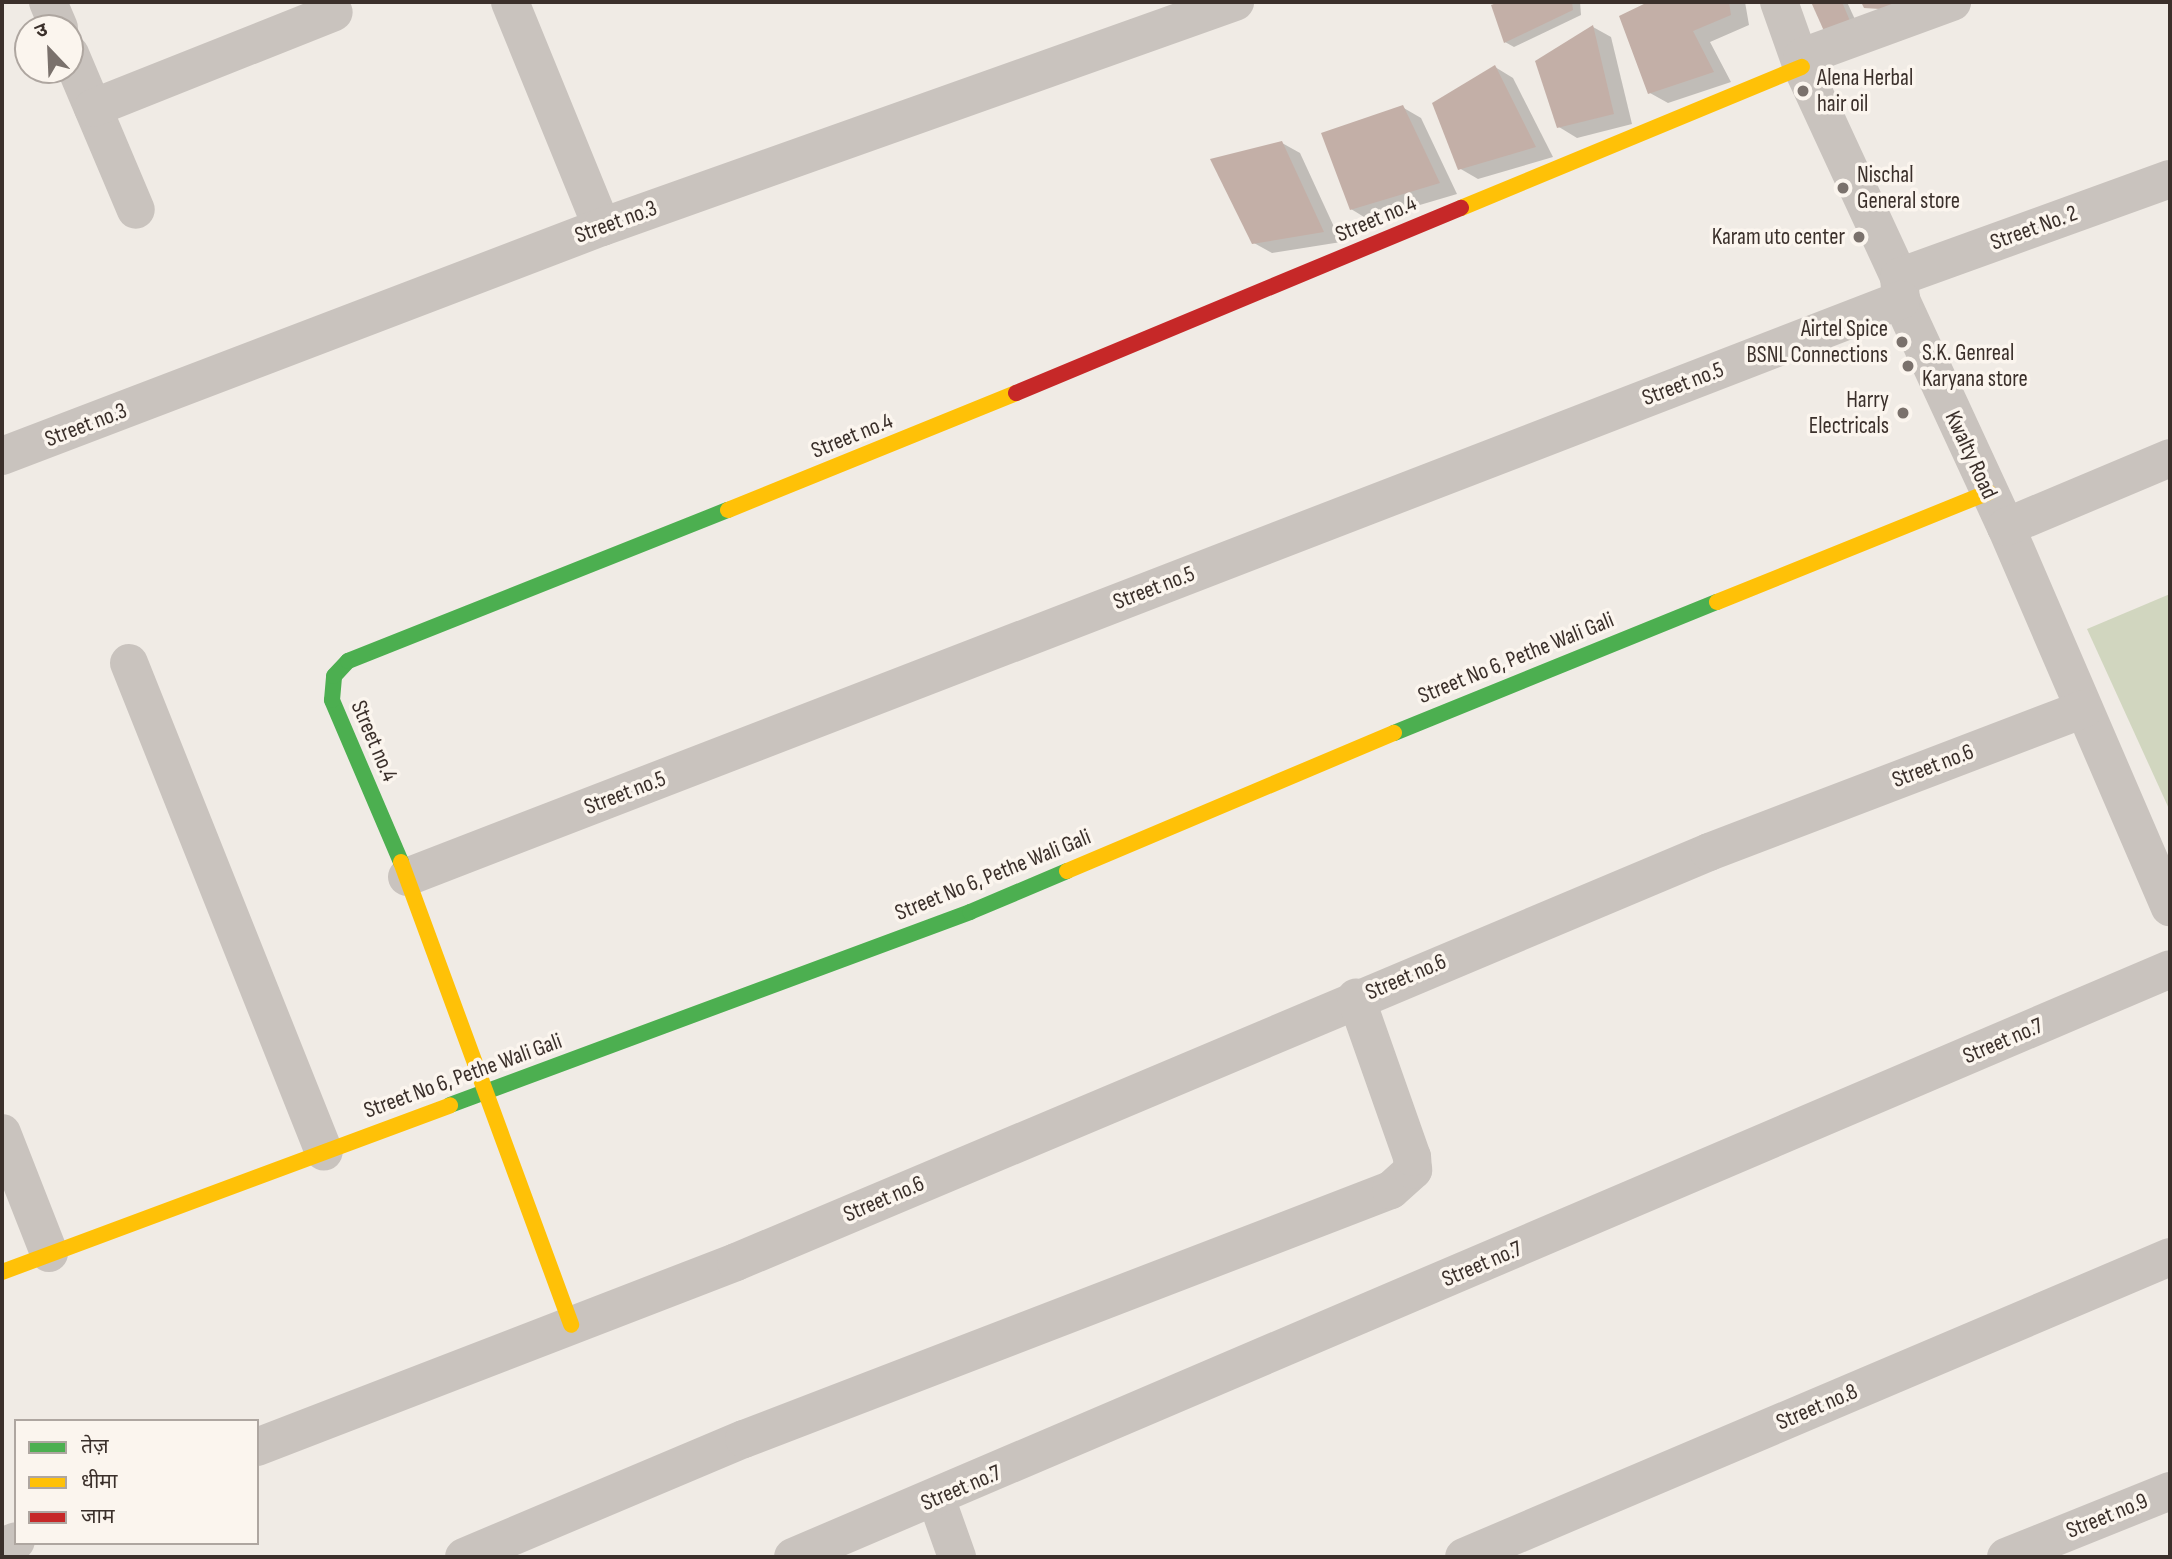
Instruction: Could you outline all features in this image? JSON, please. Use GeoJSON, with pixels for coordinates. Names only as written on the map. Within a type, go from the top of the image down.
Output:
{"type":"FeatureCollection","features":[{"type":"Feature","properties":{"kind":"street"},"geometry":{"type":"LineString","coordinates":[[510,2],[603,227]]}},
{"type":"Feature","properties":{"kind":"street","name":"Street no.3"},"geometry":{"type":"LineString","coordinates":[[2,456],[603,227],[1235,2]]}},
{"type":"Feature","properties":{"kind":"street","name":"Kwalty Road"},"geometry":{"type":"LineString","coordinates":[[1779,2],[1802,62],[2170,907]]}},
{"type":"Feature","properties":{"kind":"street"},"geometry":{"type":"LineString","coordinates":[[1802,62],[1952,2]]}},
{"type":"Feature","properties":{"kind":"street"},"geometry":{"type":"LineString","coordinates":[[93,108],[334,12]]}},
{"type":"Feature","properties":{"kind":"street","name":"Street no.4"},"geometry":{"type":"LineString","coordinates":[[571,1325],[407,877],[332,700],[334,676],[348,661],[910,437],[1802,62]]}},
{"type":"Feature","properties":{"kind":"street"},"geometry":{"type":"LineString","coordinates":[[83,84],[136,210]]}},
{"type":"Feature","properties":{"kind":"street","name":"Street No. 2"},"geometry":{"type":"LineString","coordinates":[[1900,288],[2170,178]]}},
{"type":"Feature","properties":{"kind":"street","name":"Street no.5"},"geometry":{"type":"LineString","coordinates":[[407,877],[1900,288]]}},
{"type":"Feature","properties":{"kind":"street"},"geometry":{"type":"LineString","coordinates":[[2006,527],[2170,458]]}},
{"type":"Feature","properties":{"kind":"street","name":"Street No 6, Pethe Wali Gali"},"geometry":{"type":"LineString","coordinates":[[2,1272],[970,912],[1462,705],[1989,492]]}},
{"type":"Feature","properties":{"kind":"street"},"geometry":{"type":"LineString","coordinates":[[129,663],[324,1152]]}},
{"type":"Feature","properties":{"kind":"street","name":"Street no.6"},"geometry":{"type":"LineString","coordinates":[[259,1446],[736,1262],[1356,998],[1709,852],[2084,709]]}},
{"type":"Feature","properties":{"kind":"street","name":"Street no.7"},"geometry":{"type":"LineString","coordinates":[[793,1557],[936,1499],[2170,970]]}},
{"type":"Feature","properties":{"kind":"street"},"geometry":{"type":"LineString","coordinates":[[464,1557],[744,1439],[1391,1190],[1413,1170],[1412,1157],[1356,998]]}},
{"type":"Feature","properties":{"kind":"street"},"geometry":{"type":"LineString","coordinates":[[2,1133],[49,1253]]}},
{"type":"Feature","properties":{"kind":"street","name":"Street no.8"},"geometry":{"type":"LineString","coordinates":[[1464,1557],[2170,1257]]}},
{"type":"Feature","properties":{"kind":"street","name":"Street no.9"},"geometry":{"type":"LineString","coordinates":[[2006,1557],[2170,1491]]}},
{"type":"Feature","properties":{"kind":"street"},"geometry":{"type":"LineString","coordinates":[[936,1499],[957,1557]]}},
{"type":"Feature","properties":{"kind":"green space"},"geometry":{"type":"Polygon","coordinates":[[[2170,594],[2170,811],[2087,629],[2170,594]]]}},
{"type":"Feature","properties":{"kind":"building"},"geometry":{"type":"Polygon","coordinates":[[[1499,2],[1572,2],[1573,10],[1504,43],[1491,5],[1499,2]]]}},
{"type":"Feature","properties":{"kind":"building"},"geometry":{"type":"Polygon","coordinates":[[[1648,2],[1729,2],[1731,15],[1693,31],[1714,72],[1648,94],[1619,16],[1648,2]]]}},
{"type":"Feature","properties":{"kind":"building"},"geometry":{"type":"Polygon","coordinates":[[[1811,2],[1842,2],[1850,21],[1824,31],[1811,2]]]}},
{"type":"Feature","properties":{"kind":"building"},"geometry":{"type":"Polygon","coordinates":[[[1861,2],[1893,2],[1896,10],[1864,8],[1861,2]]]}},
{"type":"Feature","properties":{"kind":"building"},"geometry":{"type":"Polygon","coordinates":[[[1593,25],[1614,114],[1557,128],[1535,61],[1593,25]]]}},
{"type":"Feature","properties":{"kind":"building"},"geometry":{"type":"Polygon","coordinates":[[[1495,65],[1536,147],[1458,170],[1432,103],[1495,65]]]}},
{"type":"Feature","properties":{"kind":"building"},"geometry":{"type":"Polygon","coordinates":[[[1403,105],[1440,183],[1350,210],[1321,133],[1403,105]]]}},
{"type":"Feature","properties":{"kind":"building"},"geometry":{"type":"Polygon","coordinates":[[[1282,141],[1324,232],[1252,244],[1210,159],[1282,141]]]}},
{"type":"Feature","properties":{"kind":"traffic: fast"},"geometry":{"type":"LineString","coordinates":[[401,862],[332,700],[334,676],[348,661],[728,510]]}},
{"type":"Feature","properties":{"kind":"traffic: fast"},"geometry":{"type":"LineString","coordinates":[[1394,733],[1717,602]]}},
{"type":"Feature","properties":{"kind":"traffic: fast"},"geometry":{"type":"LineString","coordinates":[[450,1105],[970,912],[1067,871]]}},
{"type":"Feature","properties":{"kind":"traffic: slow"},"geometry":{"type":"LineString","coordinates":[[1461,208],[1802,67]]}},
{"type":"Feature","properties":{"kind":"traffic: slow"},"geometry":{"type":"LineString","coordinates":[[728,510],[1016,393]]}},
{"type":"Feature","properties":{"kind":"traffic: slow"},"geometry":{"type":"LineString","coordinates":[[1717,602],[1989,492]]}},
{"type":"Feature","properties":{"kind":"traffic: slow"},"geometry":{"type":"LineString","coordinates":[[1067,871],[1394,733]]}},
{"type":"Feature","properties":{"kind":"traffic: slow"},"geometry":{"type":"LineString","coordinates":[[401,862],[571,1325]]}},
{"type":"Feature","properties":{"kind":"traffic: slow"},"geometry":{"type":"LineString","coordinates":[[2,1272],[450,1105]]}},
{"type":"Feature","properties":{"kind":"traffic: jam"},"geometry":{"type":"LineString","coordinates":[[1016,393],[1461,208]]}},
{"type":"Feature","properties":{"kind":"place","name":"Alena Herbal hair oil"},"geometry":{"type":"Point","coordinates":[1803,91]}},
{"type":"Feature","properties":{"kind":"place","name":"Nischal General store"},"geometry":{"type":"Point","coordinates":[1843,188]}},
{"type":"Feature","properties":{"kind":"place","name":"Karam uto center"},"geometry":{"type":"Point","coordinates":[1859,237]}},
{"type":"Feature","properties":{"kind":"place","name":"Airtel Spice BSNL Connections"},"geometry":{"type":"Point","coordinates":[1902,342]}},
{"type":"Feature","properties":{"kind":"place","name":"S.K. Genreal Karyana store"},"geometry":{"type":"Point","coordinates":[1908,366]}},
{"type":"Feature","properties":{"kind":"place","name":"Harry Electricals"},"geometry":{"type":"Point","coordinates":[1903,413]}}]}
